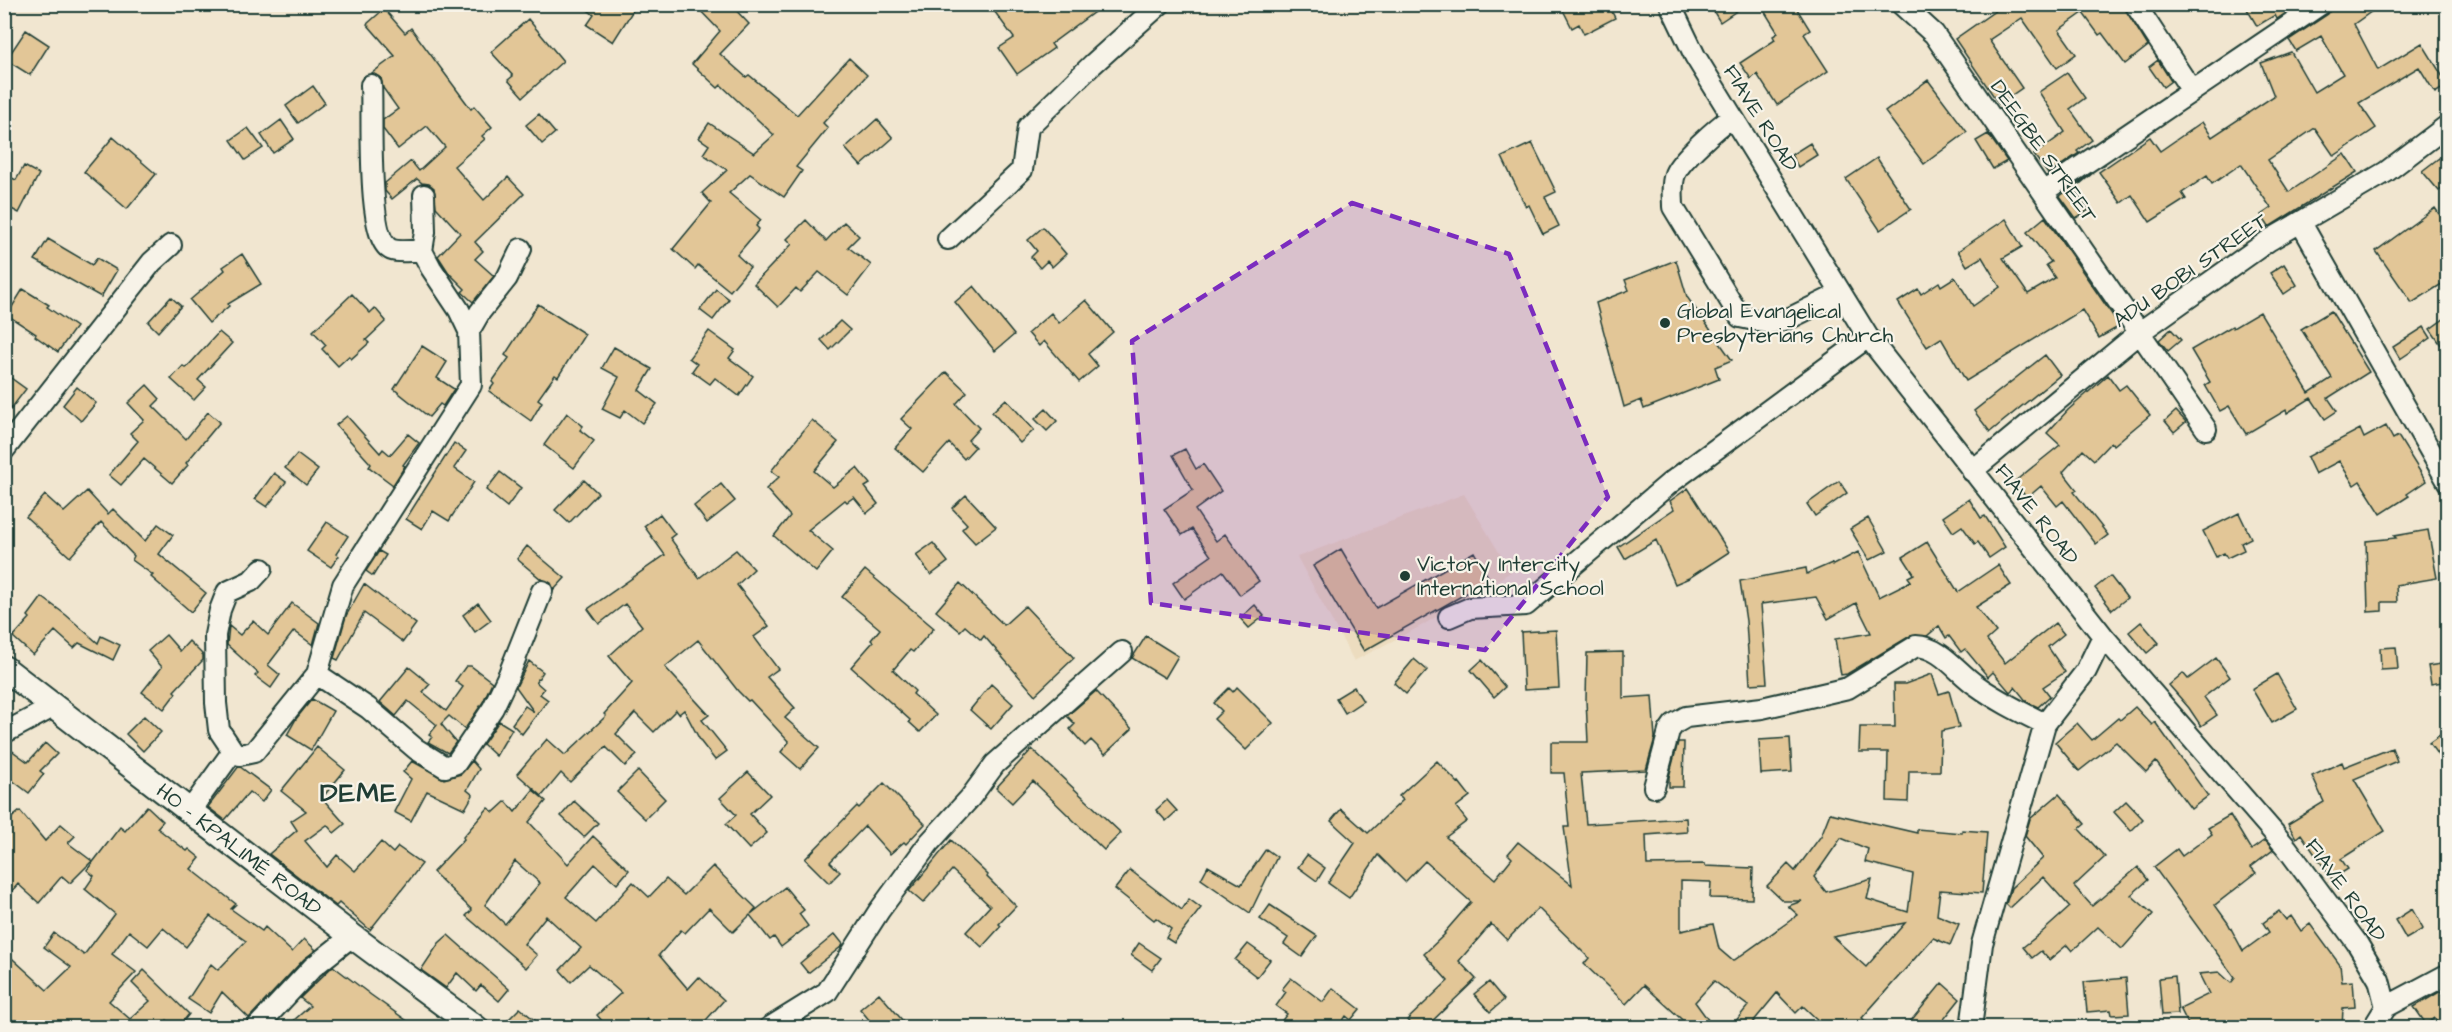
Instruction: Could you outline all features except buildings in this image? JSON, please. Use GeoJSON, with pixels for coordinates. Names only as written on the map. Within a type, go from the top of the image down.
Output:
{"type":"FeatureCollection","features":[{"type":"Feature","properties":{"kind":"main road","name":"HO - KPALIMÉ ROAD"},"geometry":{"type":"LineString","coordinates":[[4,668],[189,812],[476,1028]]}},
{"type":"Feature","properties":{"kind":"street"},"geometry":{"type":"LineString","coordinates":[[948,239],[1022,170],[1028,127],[1160,4]]}},
{"type":"Feature","properties":{"kind":"street","name":"FIAVE ROAD"},"geometry":{"type":"LineString","coordinates":[[1670,4],[1695,56],[1868,337],[2103,636],[2287,848],[2357,943],[2379,981],[2386,1007]]}},
{"type":"Feature","properties":{"kind":"street","name":"DEEGBE STREET"},"geometry":{"type":"LineString","coordinates":[[1901,4],[1934,34],[2206,429]]}},
{"type":"Feature","properties":{"kind":"street"},"geometry":{"type":"LineString","coordinates":[[2135,4],[2192,91]]}},
{"type":"Feature","properties":{"kind":"street"},"geometry":{"type":"LineString","coordinates":[[2043,192],[2321,4]]}},
{"type":"Feature","properties":{"kind":"street"},"geometry":{"type":"LineString","coordinates":[[371,85],[375,209],[381,241],[391,250],[422,251]]}},
{"type":"Feature","properties":{"kind":"street"},"geometry":{"type":"LineString","coordinates":[[1732,117],[1715,128],[1676,172],[1672,189],[1673,207],[1740,317],[1769,323],[1788,319],[1841,293]]}},
{"type":"Feature","properties":{"kind":"street","name":"ADU BOBI STREET"},"geometry":{"type":"LineString","coordinates":[[1972,471],[2140,332],[2268,242],[2386,172],[2447,126]]}},
{"type":"Feature","properties":{"kind":"street"},"geometry":{"type":"LineString","coordinates":[[262,569],[251,581],[227,592],[220,610],[215,635],[216,703],[219,730],[233,751],[240,755],[254,752],[317,674],[343,585],[471,385],[469,331],[459,309],[430,268],[422,251],[425,232],[424,195]]}},
{"type":"Feature","properties":{"kind":"street"},"geometry":{"type":"LineString","coordinates":[[2301,223],[2448,482]]}},
{"type":"Feature","properties":{"kind":"street"},"geometry":{"type":"LineString","coordinates":[[4,450],[152,262],[171,245]]}},
{"type":"Feature","properties":{"kind":"street"},"geometry":{"type":"LineString","coordinates":[[469,331],[480,312],[507,278],[520,249]]}},
{"type":"Feature","properties":{"kind":"street"},"geometry":{"type":"LineString","coordinates":[[1449,616],[1470,608],[1526,605],[1670,483],[1868,337]]}},
{"type":"Feature","properties":{"kind":"street"},"geometry":{"type":"LineString","coordinates":[[317,674],[368,708],[416,749],[445,767],[450,767],[456,763],[493,708],[542,591]]}},
{"type":"Feature","properties":{"kind":"street"},"geometry":{"type":"LineString","coordinates":[[1971,1028],[1982,944],[2045,724],[2086,671],[2103,636]]}},
{"type":"Feature","properties":{"kind":"street"},"geometry":{"type":"LineString","coordinates":[[1654,787],[1669,731],[1674,724],[1686,717],[1762,708],[1848,688],[1916,646],[1926,646],[1945,658],[1975,685],[2011,708],[2045,724]]}},
{"type":"Feature","properties":{"kind":"street"},"geometry":{"type":"LineString","coordinates":[[769,1028],[827,992],[885,902],[929,843],[970,798],[995,764],[1122,652]]}},
{"type":"Feature","properties":{"kind":"street"},"geometry":{"type":"LineString","coordinates":[[4,733],[53,706]]}},
{"type":"Feature","properties":{"kind":"street"},"geometry":{"type":"LineString","coordinates":[[189,812],[233,751]]}},
{"type":"Feature","properties":{"kind":"street"},"geometry":{"type":"LineString","coordinates":[[256,1028],[313,967],[352,936]]}},
{"type":"Feature","properties":{"kind":"street"},"geometry":{"type":"LineString","coordinates":[[2373,1028],[2386,1007],[2448,974]]}},
{"type":"Feature","properties":{"kind":"highlighted area"},"geometry":{"type":"Polygon","coordinates":[[[1352,203],[1509,254],[1608,497],[1485,650],[1151,603],[1132,341],[1352,203]]]}},
{"type":"Feature","properties":{"kind":"shaded area","name":"Victory Intercity International School"},"geometry":{"type":"Polygon","coordinates":[[[1464,494],[1511,572],[1421,626],[1354,661],[1297,557],[1464,494]]]}},
{"type":"Feature","properties":{"kind":"place","name":"Global Evangelical Presbyterians Church"},"geometry":{"type":"Point","coordinates":[1665,323]}},
{"type":"Feature","properties":{"kind":"place","name":"Victory Intercity International School"},"geometry":{"type":"Point","coordinates":[1405,576]}},
{"type":"Feature","properties":{"kind":"district","name":"DEME"},"geometry":{"type":"Point","coordinates":[359,792]}}]}
